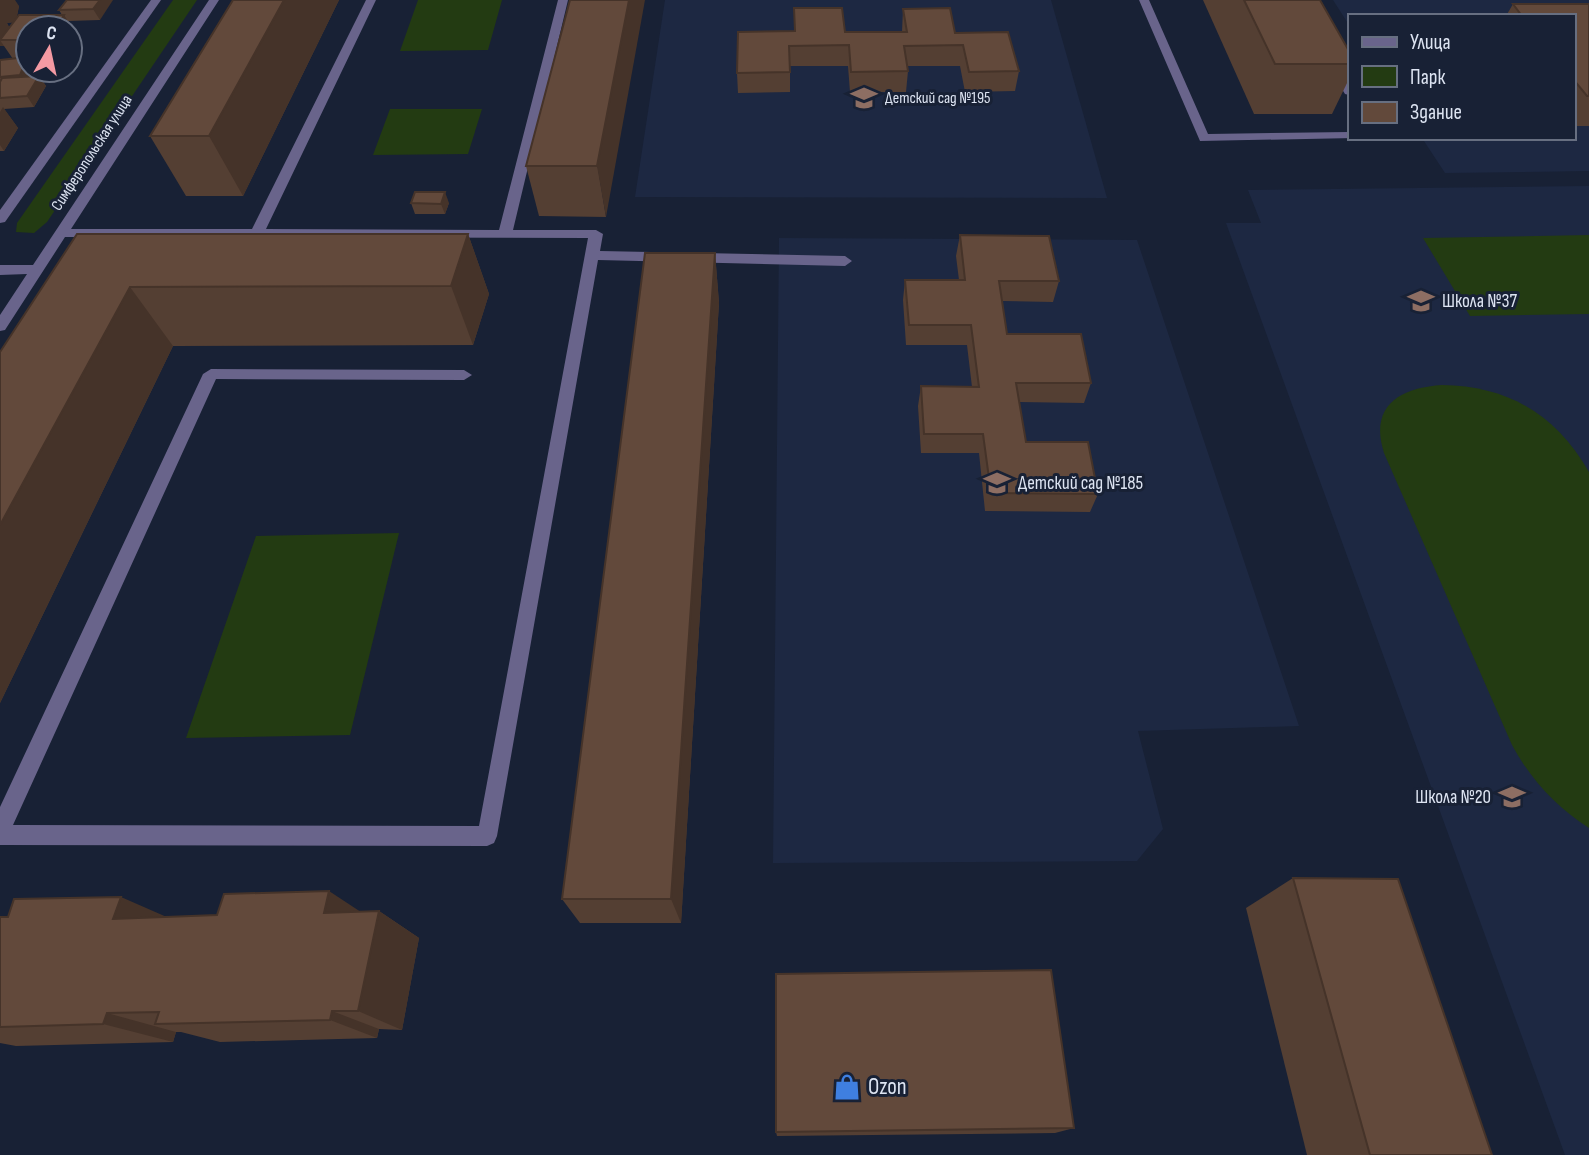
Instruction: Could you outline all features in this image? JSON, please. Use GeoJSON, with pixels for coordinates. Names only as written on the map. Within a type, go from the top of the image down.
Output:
{"type":"FeatureCollection","features":[{"type":"Feature","properties":{"kind":"street","name":"Симферопольская улица"},"geometry":{"type":"LineString","coordinates":[[0,219],[156,0]]}},
{"type":"Feature","properties":{"kind":"street","name":"Симферопольская улица"},"geometry":{"type":"LineString","coordinates":[[0,326],[214,0]]}},
{"type":"Feature","properties":{"kind":"street"},"geometry":{"type":"LineString","coordinates":[[258,231],[371,0]]}},
{"type":"Feature","properties":{"kind":"street"},"geometry":{"type":"LineString","coordinates":[[505,234],[563,0]]}},
{"type":"Feature","properties":{"kind":"street"},"geometry":{"type":"LineString","coordinates":[[1144,0],[1204,138],[1348,136]]}},
{"type":"Feature","properties":{"kind":"street"},"geometry":{"type":"LineString","coordinates":[[1329,58],[1348,90]]}},
{"type":"Feature","properties":{"kind":"street"},"geometry":{"type":"LineString","coordinates":[[60,233],[258,231],[596,234],[487,836],[0,832],[211,374],[464,375]]}},
{"type":"Feature","properties":{"kind":"street"},"geometry":{"type":"LineString","coordinates":[[592,255],[845,261]]}},
{"type":"Feature","properties":{"kind":"street"},"geometry":{"type":"LineString","coordinates":[[0,270],[37,269]]}},
{"type":"Feature","properties":{"kind":"shaded area","name":"Детский сад №195"},"geometry":{"type":"Polygon","coordinates":[[[665,0],[1051,0],[1107,198],[635,197],[665,0]]]}},
{"type":"Feature","properties":{"kind":"shaded area"},"geometry":{"type":"Polygon","coordinates":[[[1333,0],[1589,0],[1589,171],[1445,173],[1423,140],[1575,140],[1575,14],[1348,14],[1348,23],[1333,0]]]}},
{"type":"Feature","properties":{"kind":"shaded area","name":"Школа №20"},"geometry":{"type":"Polygon","coordinates":[[[1589,186],[1589,1155],[1565,1155],[1226,223],[1261,223],[1248,190],[1589,186]]]}},
{"type":"Feature","properties":{"kind":"shaded area","name":"Детский сад №185"},"geometry":{"type":"Polygon","coordinates":[[[779,238],[1137,240],[1299,726],[1138,731],[1163,829],[1137,861],[773,863],[779,238]]]}},
{"type":"Feature","properties":{"kind":"green space"},"geometry":{"type":"Polygon","coordinates":[[[173,0],[197,0],[47,222],[34,233],[16,232],[17,223],[173,0]]]}},
{"type":"Feature","properties":{"kind":"green space"},"geometry":{"type":"Polygon","coordinates":[[[418,0],[502,0],[488,50],[400,51],[418,0]]]}},
{"type":"Feature","properties":{"kind":"green space"},"geometry":{"type":"Polygon","coordinates":[[[390,109],[482,109],[468,154],[373,155],[390,109]]]}},
{"type":"Feature","properties":{"kind":"green space"},"geometry":{"type":"Polygon","coordinates":[[[1589,235],[1589,314],[1470,316],[1423,238],[1589,235]]]}},
{"type":"Feature","properties":{"kind":"green space"},"geometry":{"type":"Polygon","coordinates":[[[1442,385],[1489,391],[1528,408],[1562,434],[1589,472],[1589,828],[1545,792],[1512,745],[1384,453],[1380,437],[1381,423],[1391,402],[1413,390],[1442,385]]]}},
{"type":"Feature","properties":{"kind":"green space"},"geometry":{"type":"Polygon","coordinates":[[[399,533],[350,735],[186,738],[256,536],[399,533]]]}},
{"type":"Feature","properties":{"kind":"building"},"geometry":{"type":"Polygon","coordinates":[[[67,0],[100,0],[93,9],[59,10],[67,0]]]}},
{"type":"Feature","properties":{"kind":"building"},"geometry":{"type":"Polygon","coordinates":[[[233,0],[284,0],[209,136],[150,136],[233,0]]]}},
{"type":"Feature","properties":{"kind":"building"},"geometry":{"type":"Polygon","coordinates":[[[570,0],[629,0],[597,166],[526,166],[570,0]]]}},
{"type":"Feature","properties":{"kind":"building"},"geometry":{"type":"Polygon","coordinates":[[[1244,0],[1320,0],[1348,49],[1348,64],[1275,64],[1244,0]]]}},
{"type":"Feature","properties":{"kind":"building"},"geometry":{"type":"Polygon","coordinates":[[[1513,4],[1589,4],[1589,96],[1575,81],[1575,14],[1520,14],[1513,4]]]}},
{"type":"Feature","properties":{"kind":"building"},"geometry":{"type":"Polygon","coordinates":[[[794,8],[842,8],[845,32],[907,32],[903,9],[950,8],[955,33],[1008,32],[1019,71],[969,72],[963,45],[904,46],[908,71],[851,72],[849,45],[789,46],[790,72],[737,73],[738,32],[795,31],[794,8]]]}},
{"type":"Feature","properties":{"kind":"building"},"geometry":{"type":"Polygon","coordinates":[[[14,22],[14,40],[0,40],[14,22]]]}},
{"type":"Feature","properties":{"kind":"building"},"geometry":{"type":"Polygon","coordinates":[[[14,58],[14,76],[0,77],[0,60],[14,58]]]}},
{"type":"Feature","properties":{"kind":"building"},"geometry":{"type":"Polygon","coordinates":[[[14,77],[14,84],[34,84],[27,96],[0,98],[2,78],[14,77]]]}},
{"type":"Feature","properties":{"kind":"building"},"geometry":{"type":"Polygon","coordinates":[[[415,192],[445,192],[441,204],[411,203],[415,192]]]}},
{"type":"Feature","properties":{"kind":"building"},"geometry":{"type":"Polygon","coordinates":[[[77,234],[468,234],[451,286],[130,287],[0,525],[0,352],[77,234]]]}},
{"type":"Feature","properties":{"kind":"building"},"geometry":{"type":"Polygon","coordinates":[[[960,235],[1049,236],[1059,281],[999,281],[1007,334],[1081,334],[1091,383],[1016,383],[1026,442],[1088,442],[1098,494],[991,493],[983,434],[924,434],[921,386],[979,387],[971,325],[909,325],[905,280],[965,280],[960,235]]]}},
{"type":"Feature","properties":{"kind":"building"},"geometry":{"type":"Polygon","coordinates":[[[645,253],[715,253],[671,899],[562,899],[645,253]]]}},
{"type":"Feature","properties":{"kind":"building"},"geometry":{"type":"Polygon","coordinates":[[[1293,878],[1398,879],[1492,1155],[1370,1155],[1293,878]]]}},
{"type":"Feature","properties":{"kind":"building"},"geometry":{"type":"Polygon","coordinates":[[[329,891],[324,913],[379,911],[358,1011],[332,1011],[330,1020],[155,1024],[159,1012],[107,1013],[103,1024],[0,1027],[0,917],[8,917],[14,899],[121,897],[113,919],[217,915],[224,894],[329,891]]]}},
{"type":"Feature","properties":{"kind":"building"},"geometry":{"type":"Polygon","coordinates":[[[1051,970],[1074,1128],[776,1132],[776,974],[1051,970]]]}},
{"type":"Feature","properties":{"kind":"place","name":"Детский сад №195"},"geometry":{"type":"Point","coordinates":[864,98]}},
{"type":"Feature","properties":{"kind":"place","name":"Школа №37"},"geometry":{"type":"Point","coordinates":[1421,301]}},
{"type":"Feature","properties":{"kind":"place","name":"Детский сад №185"},"geometry":{"type":"Point","coordinates":[997,483]}},
{"type":"Feature","properties":{"kind":"place","name":"Школа №20"},"geometry":{"type":"Point","coordinates":[1512,797]}},
{"type":"Feature","properties":{"kind":"place","name":"Ozon"},"geometry":{"type":"Point","coordinates":[847,1087]}}]}
